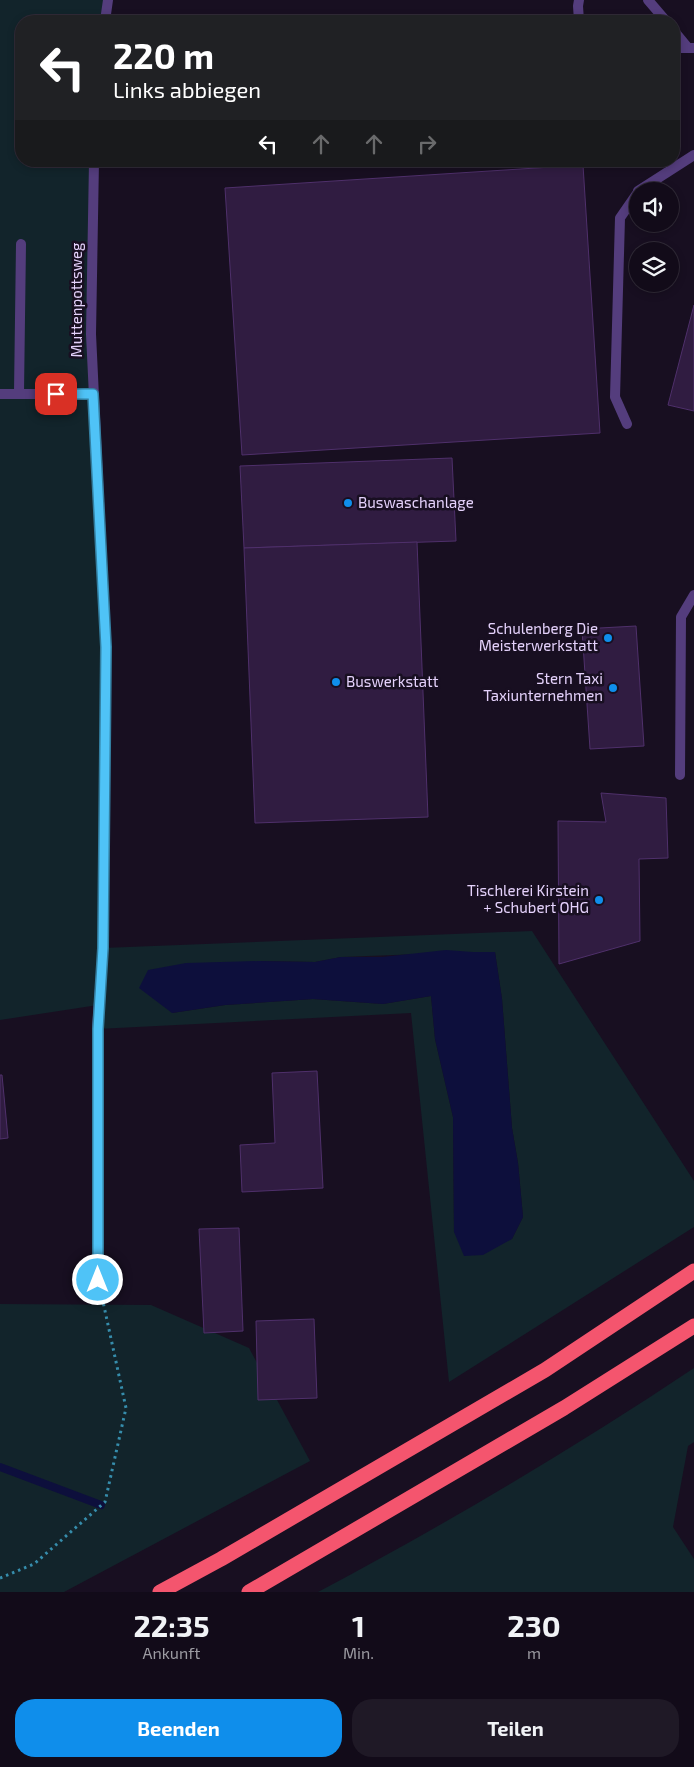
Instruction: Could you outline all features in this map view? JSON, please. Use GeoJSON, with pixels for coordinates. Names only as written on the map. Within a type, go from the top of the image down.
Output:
{"type":"FeatureCollection","features":[{"type":"Feature","properties":{"kind":"highway"},"geometry":{"type":"LineString","coordinates":[[160,1592],[221,1559],[545,1370],[694,1271]]}},
{"type":"Feature","properties":{"kind":"highway"},"geometry":{"type":"LineString","coordinates":[[249,1592],[556,1413],[694,1326]]}},
{"type":"Feature","properties":{"kind":"street"},"geometry":{"type":"LineString","coordinates":[[106,15],[108,0]]}},
{"type":"Feature","properties":{"kind":"street"},"geometry":{"type":"LineString","coordinates":[[579,0],[579,15]]}},
{"type":"Feature","properties":{"kind":"street"},"geometry":{"type":"LineString","coordinates":[[648,0],[661,15]]}},
{"type":"Feature","properties":{"kind":"street"},"geometry":{"type":"LineString","coordinates":[[680,37],[691,48]]}},
{"type":"Feature","properties":{"kind":"street"},"geometry":{"type":"LineString","coordinates":[[680,164],[694,155]]}},
{"type":"Feature","properties":{"kind":"street","name":"Muttenpottsweg"},"geometry":{"type":"LineString","coordinates":[[94,167],[91,334],[106,647],[103,948],[97,1038],[98,1280]]}},
{"type":"Feature","properties":{"kind":"street"},"geometry":{"type":"LineString","coordinates":[[653,182],[676,167]]}},
{"type":"Feature","properties":{"kind":"street"},"geometry":{"type":"LineString","coordinates":[[627,424],[615,396],[620,218],[629,205]]}},
{"type":"Feature","properties":{"kind":"street"},"geometry":{"type":"LineString","coordinates":[[19,393],[21,244]]}},
{"type":"Feature","properties":{"kind":"street"},"geometry":{"type":"LineString","coordinates":[[0,394],[93,394]]}},
{"type":"Feature","properties":{"kind":"street"},"geometry":{"type":"LineString","coordinates":[[680,775],[682,617],[694,595]]}},
{"type":"Feature","properties":{"kind":"path"},"geometry":{"type":"LineString","coordinates":[[0,1578],[34,1564],[104,1502],[126,1408],[98,1280]]}},
{"type":"Feature","properties":{"kind":"shaded area"},"geometry":{"type":"Polygon","coordinates":[[[0,0],[108,0],[106,15],[15,15],[15,167],[94,167],[91,334],[106,647],[103,948],[532,931],[694,1181],[694,1227],[449,1382],[411,1013],[97,1029],[98,1005],[0,1020],[0,0]],[[495,952],[341,957],[315,962],[259,961],[172,1013],[225,1005],[313,999],[383,1004],[431,996],[435,1039],[453,1117],[454,1232],[512,1239],[523,1217],[518,1163],[512,1128],[502,999],[495,952]]]}},
{"type":"Feature","properties":{"kind":"shaded area"},"geometry":{"type":"Polygon","coordinates":[[[446,950],[495,952],[502,999],[512,1128],[518,1163],[523,1217],[512,1239],[483,1255],[464,1256],[454,1232],[453,1117],[435,1039],[431,996],[383,1004],[313,999],[225,1005],[172,1013],[139,988],[148,970],[186,963],[315,962],[341,957],[382,957],[446,950]]]}},
{"type":"Feature","properties":{"kind":"shaded area"},"geometry":{"type":"Polygon","coordinates":[[[0,1304],[151,1305],[249,1348],[310,1461],[64,1592],[0,1592],[0,1304]]]}},
{"type":"Feature","properties":{"kind":"shaded area"},"geometry":{"type":"Polygon","coordinates":[[[694,1368],[694,1442],[688,1446],[673,1527],[694,1559],[694,1592],[318,1592],[414,1540],[509,1485],[602,1428],[694,1368]]]}},
{"type":"Feature","properties":{"kind":"building"},"geometry":{"type":"Polygon","coordinates":[[[552,167],[583,167],[600,433],[242,455],[225,188],[552,167]]]}},
{"type":"Feature","properties":{"kind":"building"},"geometry":{"type":"Polygon","coordinates":[[[694,305],[694,411],[668,405],[694,305]]]}},
{"type":"Feature","properties":{"kind":"building","name":"Buswaschanlage"},"geometry":{"type":"Polygon","coordinates":[[[452,458],[456,541],[244,548],[240,466],[452,458]]]}},
{"type":"Feature","properties":{"kind":"building","name":"Buswerkstatt"},"geometry":{"type":"Polygon","coordinates":[[[417,542],[428,817],[255,823],[244,548],[417,542]]]}},
{"type":"Feature","properties":{"kind":"building","name":"Stern Taxi Taxiunternehmen"},"geometry":{"type":"Polygon","coordinates":[[[636,626],[644,746],[590,749],[582,629],[636,626]]]}},
{"type":"Feature","properties":{"kind":"building","name":"Tischlerei Kirstein + Schubert OHG"},"geometry":{"type":"Polygon","coordinates":[[[601,793],[666,798],[668,858],[639,859],[640,941],[559,964],[558,821],[606,822],[601,793]]]}},
{"type":"Feature","properties":{"kind":"building"},"geometry":{"type":"Polygon","coordinates":[[[317,1071],[323,1188],[242,1192],[240,1145],[275,1143],[272,1073],[317,1071]]]}},
{"type":"Feature","properties":{"kind":"building"},"geometry":{"type":"Polygon","coordinates":[[[0,1075],[2,1075],[8,1138],[0,1139],[0,1075]]]}},
{"type":"Feature","properties":{"kind":"building"},"geometry":{"type":"Polygon","coordinates":[[[239,1228],[243,1331],[204,1333],[199,1229],[239,1228]]]}},
{"type":"Feature","properties":{"kind":"building"},"geometry":{"type":"Polygon","coordinates":[[[314,1319],[317,1398],[258,1400],[256,1321],[314,1319]]]}},
{"type":"Feature","properties":{"kind":"waterway"},"geometry":{"type":"LineString","coordinates":[[0,1467],[101,1505]]}},
{"type":"Feature","properties":{"kind":"place","name":"Buswaschanlage"},"geometry":{"type":"Point","coordinates":[348,503]}},
{"type":"Feature","properties":{"kind":"place","name":"Schulenberg Die Meisterwerkstatt"},"geometry":{"type":"Point","coordinates":[608,638]}},
{"type":"Feature","properties":{"kind":"place","name":"Buswerkstatt"},"geometry":{"type":"Point","coordinates":[336,682]}},
{"type":"Feature","properties":{"kind":"place","name":"Stern Taxi Taxiunternehmen"},"geometry":{"type":"Point","coordinates":[613,688]}},
{"type":"Feature","properties":{"kind":"place","name":"Tischlerei Kirstein + Schubert OHG"},"geometry":{"type":"Point","coordinates":[599,900]}},
{"type":"Feature","properties":{"kind":"route"},"geometry":{"type":"LineString","coordinates":[[56,394],[93,394],[106,647],[103,948],[98,1005],[97,1062],[98,1280]]}}]}
